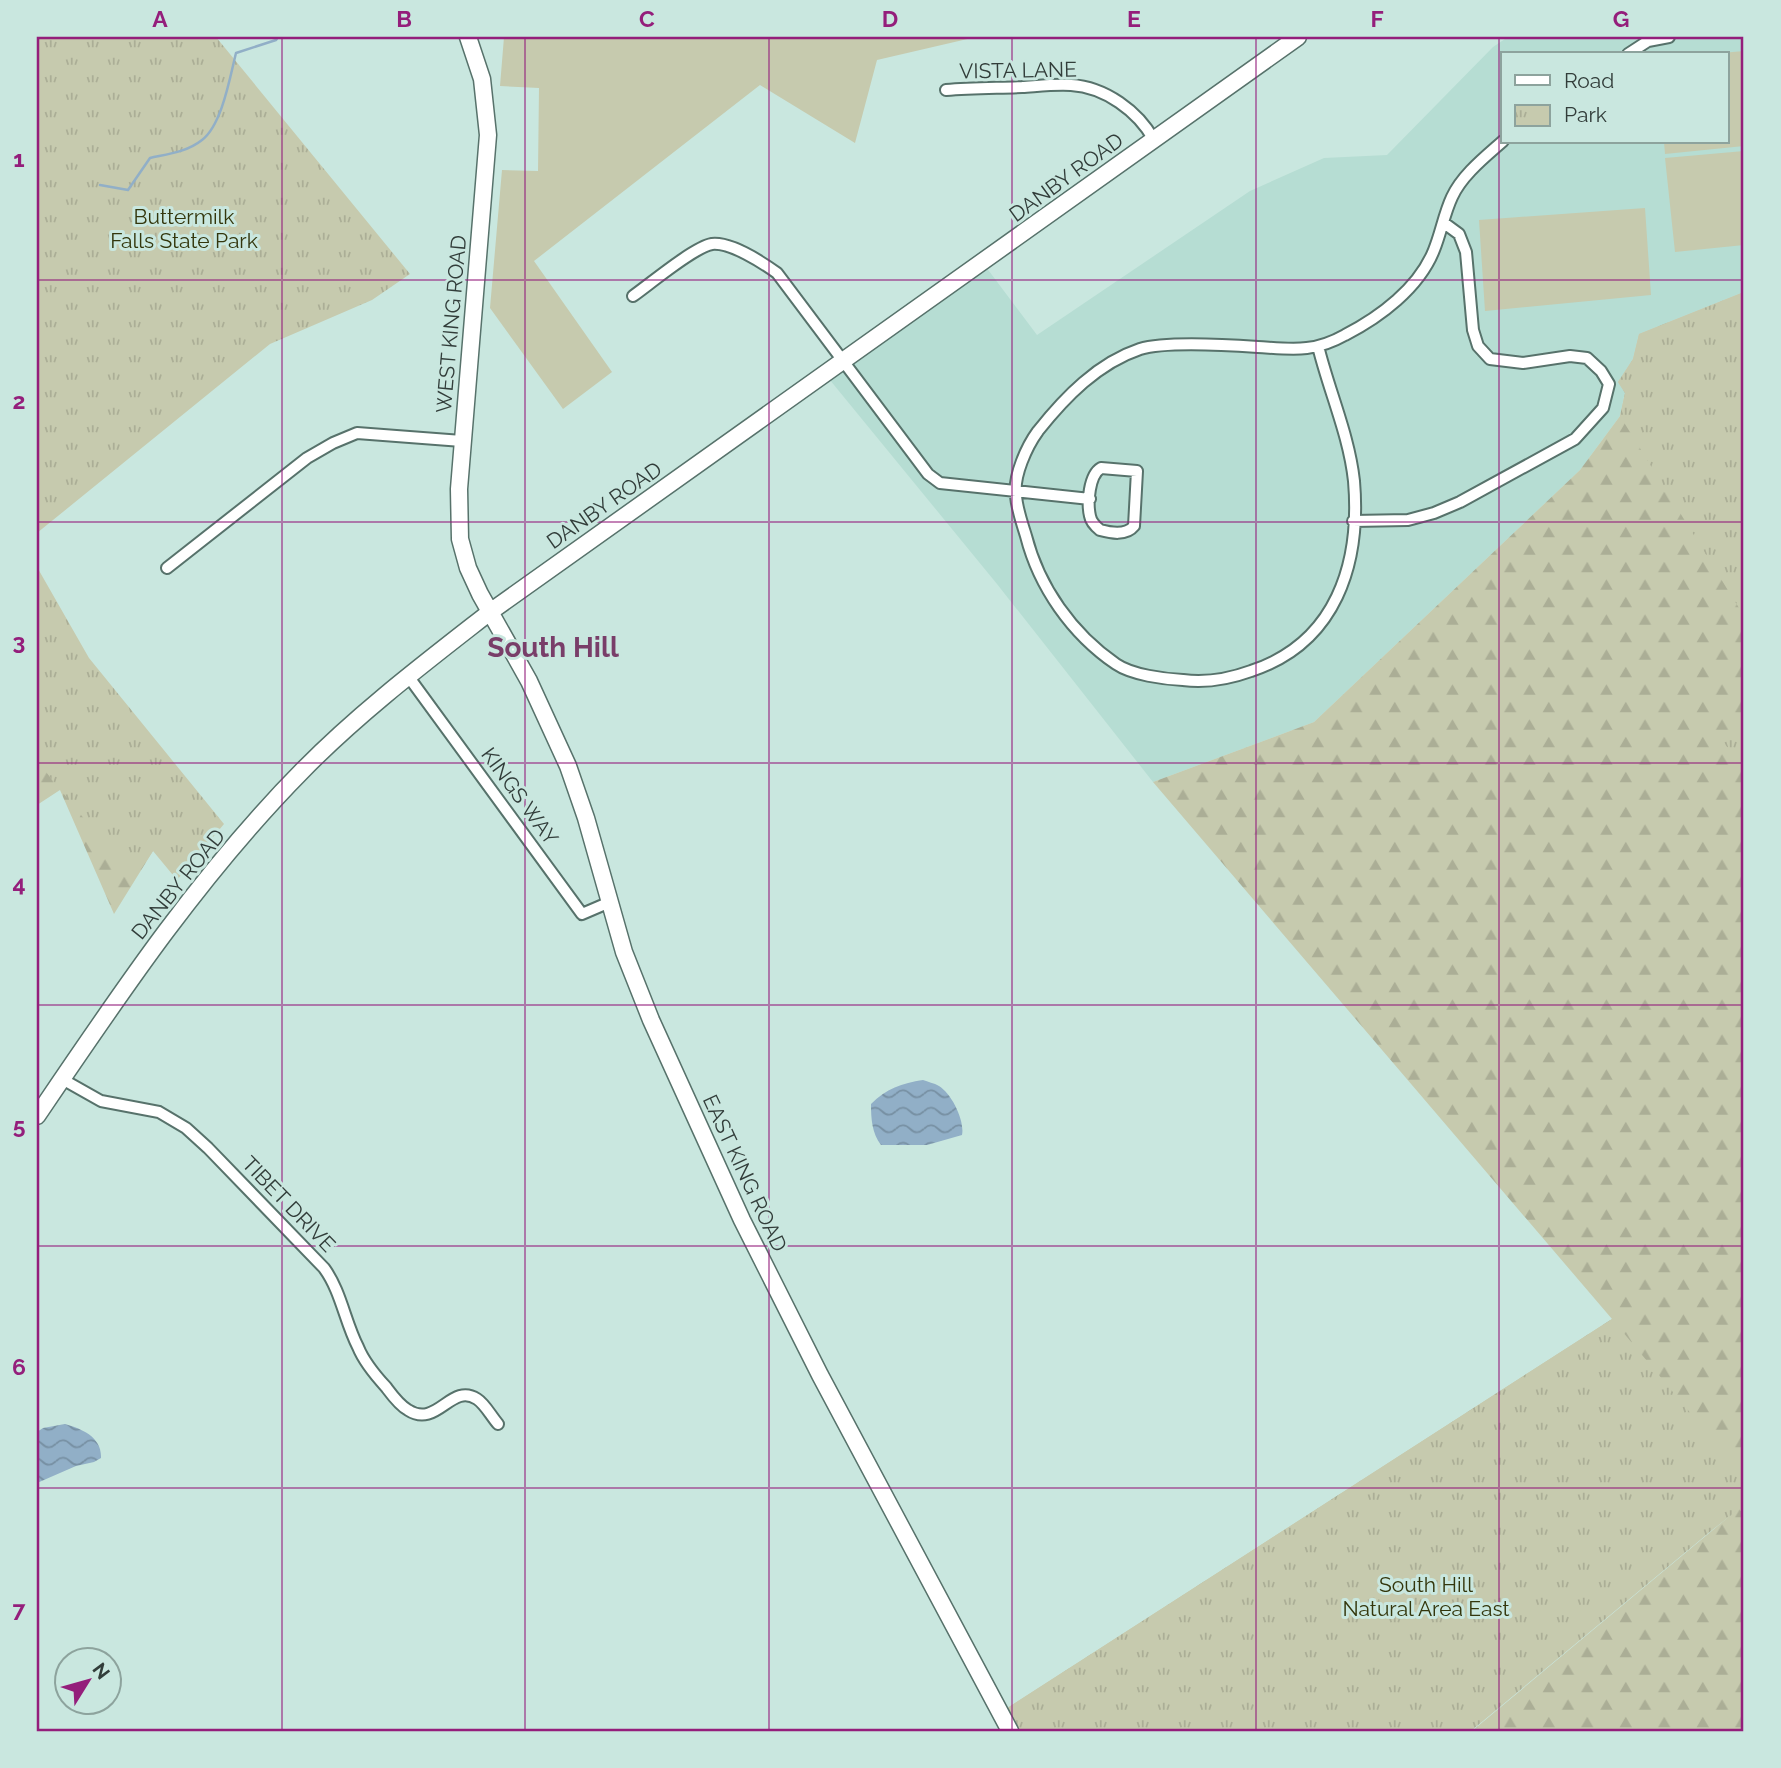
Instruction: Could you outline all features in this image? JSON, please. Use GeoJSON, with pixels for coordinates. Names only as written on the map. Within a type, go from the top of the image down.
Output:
{"type":"FeatureCollection","features":[{"type":"Feature","properties":{"kind":"street","name":"WEST KING ROAD"},"geometry":{"type":"LineString","coordinates":[[468,37],[482,79],[488,135],[458,510],[460,539],[472,579],[490,612]]}},
{"type":"Feature","properties":{"kind":"street","name":"DANBY ROAD"},"geometry":{"type":"LineString","coordinates":[[37,1116],[151,950],[208,874],[303,769],[408,676],[490,612],[1298,37]]}},
{"type":"Feature","properties":{"kind":"street"},"geometry":{"type":"LineString","coordinates":[[1631,52],[1648,41],[1669,37]]}},
{"type":"Feature","properties":{"kind":"street","name":"VISTA LANE"},"geometry":{"type":"LineString","coordinates":[[946,90],[1062,85],[1082,87],[1100,92],[1122,105],[1144,124],[1154,140]]}},
{"type":"Feature","properties":{"kind":"street"},"geometry":{"type":"LineString","coordinates":[[1318,346],[1346,439],[1354,481],[1350,565],[1335,606],[1308,640],[1275,664],[1240,675],[1201,682],[1162,678],[1119,666],[1080,634],[1049,594],[1030,552],[1015,492],[1021,465],[1035,435],[1079,386],[1108,364],[1142,348],[1224,345],[1289,351],[1318,346],[1345,336],[1391,304],[1414,284],[1433,254],[1451,198],[1462,181],[1501,143]]}},
{"type":"Feature","properties":{"kind":"street"},"geometry":{"type":"LineString","coordinates":[[1353,521],[1408,520],[1434,513],[1490,487],[1575,439],[1603,408],[1608,394],[1609,383],[1587,358],[1570,356],[1523,363],[1490,359],[1478,346],[1473,330],[1466,252],[1459,234],[1444,223]]}},
{"type":"Feature","properties":{"kind":"street"},"geometry":{"type":"LineString","coordinates":[[633,296],[679,261],[712,244],[735,249],[755,258],[777,274],[928,474],[940,483],[1090,499]]}},
{"type":"Feature","properties":{"kind":"street"},"geometry":{"type":"LineString","coordinates":[[167,568],[307,458],[333,443],[357,433],[462,441]]}},
{"type":"Feature","properties":{"kind":"street"},"geometry":{"type":"LineString","coordinates":[[1097,470],[1137,471],[1134,526],[1131,530],[1124,533],[1100,530],[1090,517],[1090,499],[1097,470]]}},
{"type":"Feature","properties":{"kind":"street","name":"EAST KING ROAD"},"geometry":{"type":"LineString","coordinates":[[490,612],[528,681],[568,766],[586,818],[624,952],[651,1020],[742,1220],[820,1375],[1010,1731]]}},
{"type":"Feature","properties":{"kind":"street","name":"KINGS WAY"},"geometry":{"type":"LineString","coordinates":[[408,676],[582,914],[610,902]]}},
{"type":"Feature","properties":{"kind":"street","name":"TIBET DRIVE"},"geometry":{"type":"LineString","coordinates":[[62,1079],[100,1101],[145,1108],[172,1118],[208,1148],[324,1268],[334,1285],[359,1350],[376,1376],[403,1407],[419,1415],[429,1415],[461,1395],[470,1396],[477,1399],[498,1423]]}},
{"type":"Feature","properties":{"kind":"shaded area"},"geometry":{"type":"Polygon","coordinates":[[[1508,37],[1744,37],[1744,292],[1639,334],[1633,359],[1618,382],[1625,392],[1620,416],[1580,470],[1314,722],[1153,782],[997,584],[825,374],[983,263],[1037,335],[1250,191],[1324,158],[1387,155],[1493,47],[1508,37]]]}},
{"type":"Feature","properties":{"kind":"green space","name":"Buttermilk Falls State Park"},"geometry":{"type":"Polygon","coordinates":[[[37,37],[216,37],[410,274],[372,300],[270,344],[37,533],[37,37]]]}},
{"type":"Feature","properties":{"kind":"green space"},"geometry":{"type":"Polygon","coordinates":[[[504,37],[976,37],[877,60],[855,143],[760,85],[534,261],[612,372],[563,409],[490,308],[502,170],[538,171],[539,88],[500,86],[504,37]]]}},
{"type":"Feature","properties":{"kind":"green space"},"geometry":{"type":"Polygon","coordinates":[[[1744,51],[1744,146],[1665,154],[1664,144],[1728,144],[1728,52],[1744,51]]]}},
{"type":"Feature","properties":{"kind":"green space"},"geometry":{"type":"Polygon","coordinates":[[[1744,151],[1744,245],[1675,252],[1665,158],[1744,151]]]}},
{"type":"Feature","properties":{"kind":"green space"},"geometry":{"type":"Polygon","coordinates":[[[1645,208],[1651,295],[1485,311],[1479,220],[1645,208]]]}},
{"type":"Feature","properties":{"kind":"green space"},"geometry":{"type":"Polygon","coordinates":[[[1744,292],[1744,1493],[1009,1707],[1612,1319],[1153,782],[1314,722],[1580,470],[1620,416],[1625,393],[1618,382],[1633,359],[1639,334],[1744,292]]]}},
{"type":"Feature","properties":{"kind":"green space"},"geometry":{"type":"Polygon","coordinates":[[[1744,292],[1744,616],[1620,416],[1625,393],[1618,382],[1633,359],[1639,334],[1744,292]]]}},
{"type":"Feature","properties":{"kind":"green space"},"geometry":{"type":"Polygon","coordinates":[[[37,567],[89,658],[224,824],[177,880],[153,851],[134,880],[37,761],[37,567]]]}},
{"type":"Feature","properties":{"kind":"green space"},"geometry":{"type":"Polygon","coordinates":[[[37,575],[153,851],[114,914],[60,790],[37,805],[37,575]]]}},
{"type":"Feature","properties":{"kind":"green space"},"geometry":{"type":"Polygon","coordinates":[[[1744,721],[1744,769],[1721,739],[1744,721]]]}},
{"type":"Feature","properties":{"kind":"green space","name":"South Hill Natural Area East"},"geometry":{"type":"Polygon","coordinates":[[[1612,1319],[1728,1458],[1744,1445],[1744,1515],[1739,1509],[1711,1531],[1471,1731],[1011,1731],[1001,1712],[1612,1319]]]}},
{"type":"Feature","properties":{"kind":"green space"},"geometry":{"type":"Polygon","coordinates":[[[1744,1504],[1744,1731],[1472,1731],[1744,1504]]]}},
{"type":"Feature","properties":{"kind":"water"},"geometry":{"type":"Polygon","coordinates":[[[923,1080],[939,1086],[953,1101],[959,1115],[962,1135],[927,1145],[881,1145],[873,1126],[871,1104],[895,1088],[923,1080]]]}},
{"type":"Feature","properties":{"kind":"water"},"geometry":{"type":"Polygon","coordinates":[[[65,1424],[84,1431],[95,1439],[101,1458],[37,1483],[37,1432],[43,1428],[65,1424]]]}},
{"type":"Feature","properties":{"kind":"waterway"},"geometry":{"type":"LineString","coordinates":[[100,185],[128,190],[150,158],[184,150],[202,140],[209,133],[220,112],[236,53],[278,37]]}},
{"type":"Feature","properties":{"kind":"district","name":"South Hill"},"geometry":{"type":"Point","coordinates":[553,647]}}]}
